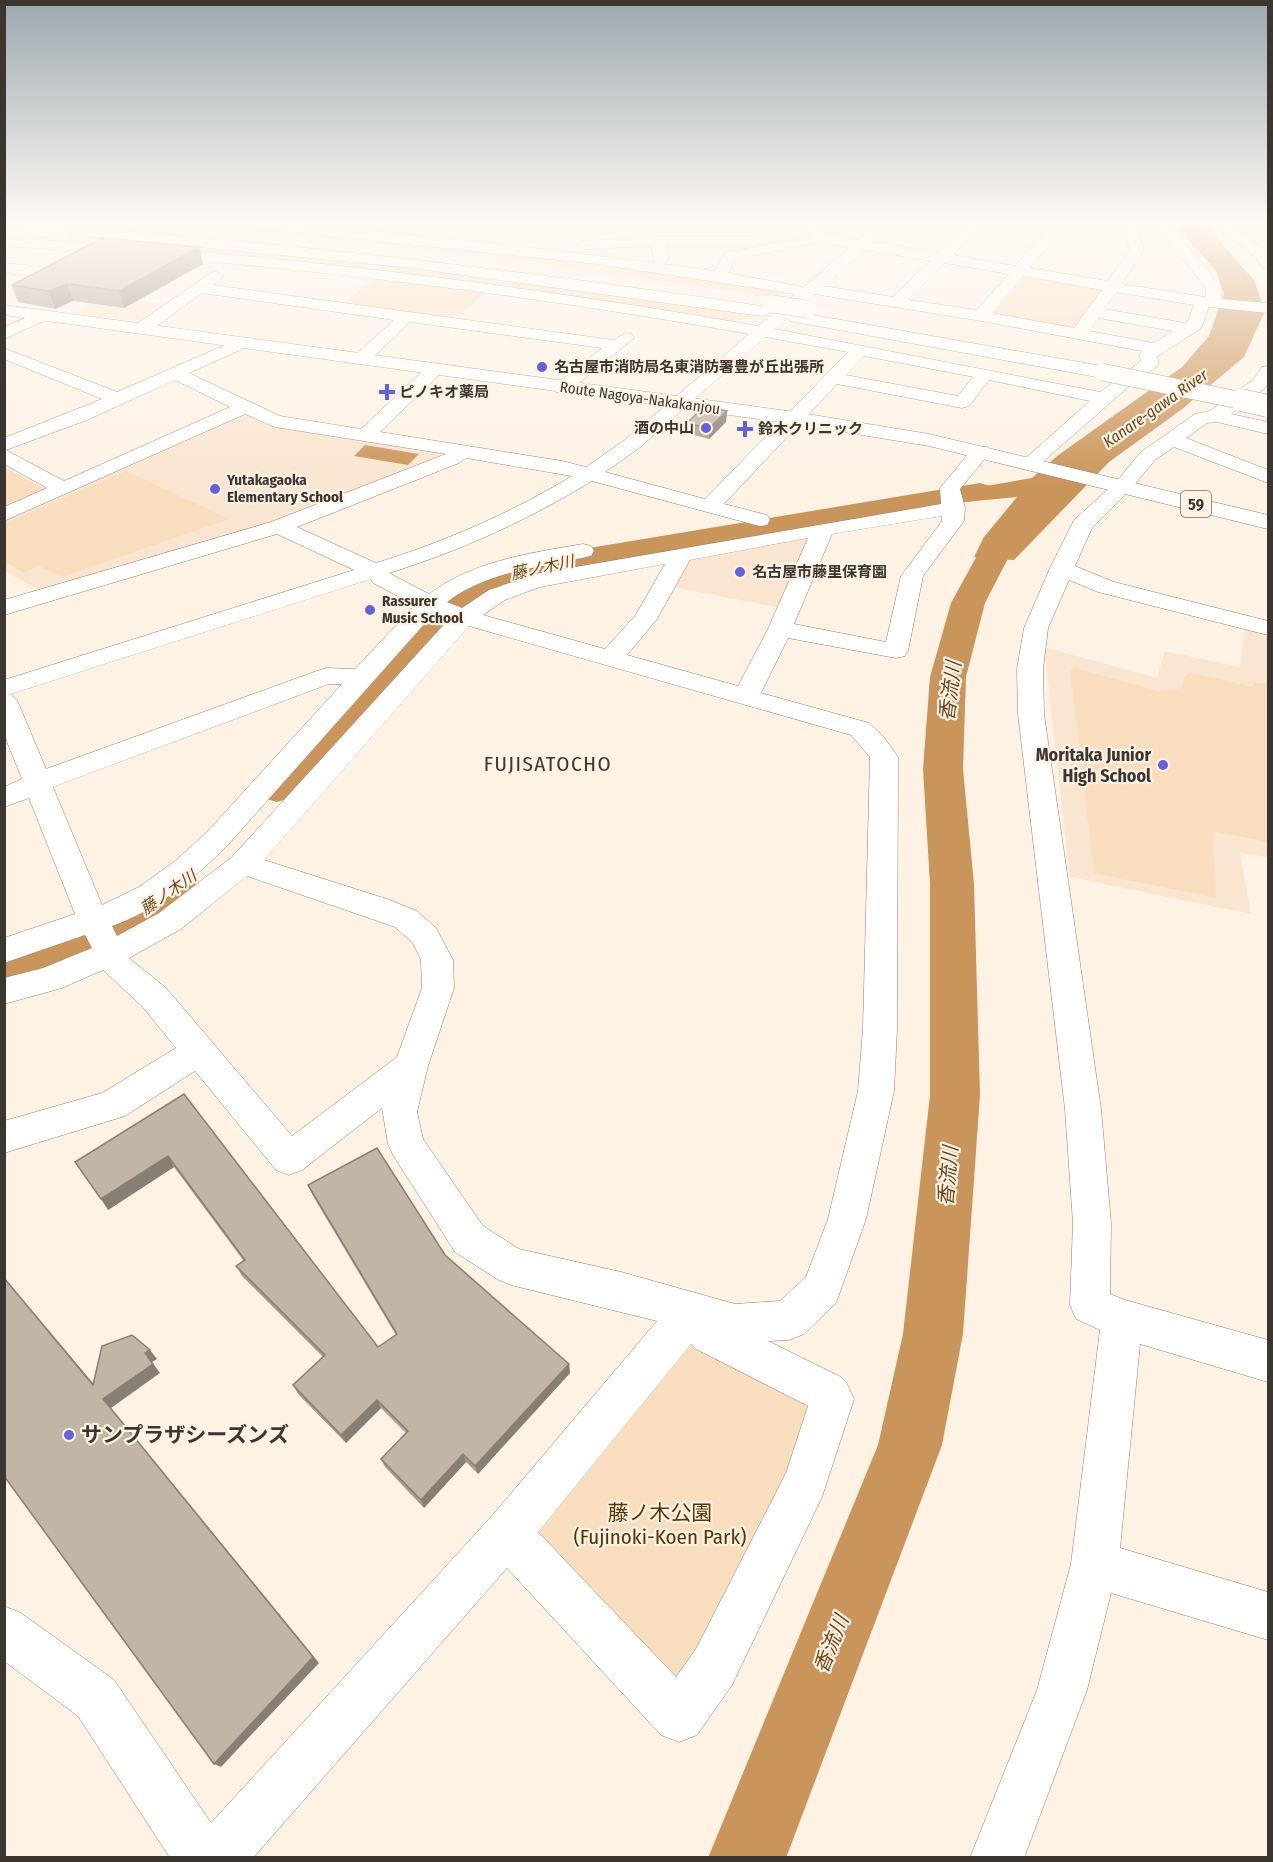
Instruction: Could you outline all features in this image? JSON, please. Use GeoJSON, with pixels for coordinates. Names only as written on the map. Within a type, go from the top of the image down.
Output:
{"type":"FeatureCollection","features":[{"type":"Feature","properties":{"kind":"main road","name":"Route Nagoya-Nakakanjou"},"geometry":{"type":"LineString","coordinates":[[4,310],[795,418],[928,440],[1269,522]]}},
{"type":"Feature","properties":{"kind":"main road"},"geometry":{"type":"LineString","coordinates":[[842,310],[1269,406]]}},
{"type":"Feature","properties":{"kind":"main road"},"geometry":{"type":"LineString","coordinates":[[1107,368],[1269,395]]}},
{"type":"Feature","properties":{"kind":"street"},"geometry":{"type":"LineString","coordinates":[[141,329],[168,310]]}},
{"type":"Feature","properties":{"kind":"street"},"geometry":{"type":"LineString","coordinates":[[370,310],[616,345]]}},
{"type":"Feature","properties":{"kind":"street"},"geometry":{"type":"LineString","coordinates":[[465,324],[481,310]]}},
{"type":"Feature","properties":{"kind":"street"},"geometry":{"type":"LineString","coordinates":[[630,310],[860,350],[1106,399]]}},
{"type":"Feature","properties":{"kind":"street"},"geometry":{"type":"LineString","coordinates":[[4,688],[377,572],[468,538],[545,501],[632,444],[762,332],[794,310]]}},
{"type":"Feature","properties":{"kind":"street"},"geometry":{"type":"LineString","coordinates":[[944,310],[1157,349]]}},
{"type":"Feature","properties":{"kind":"street"},"geometry":{"type":"LineString","coordinates":[[981,316],[986,310]]}},
{"type":"Feature","properties":{"kind":"street"},"geometry":{"type":"LineString","coordinates":[[1035,464],[1121,384],[1150,363],[1148,355],[1195,324],[1206,310]]}},
{"type":"Feature","properties":{"kind":"street"},"geometry":{"type":"LineString","coordinates":[[1079,334],[1094,312],[1188,329]]}},
{"type":"Feature","properties":{"kind":"street"},"geometry":{"type":"LineString","coordinates":[[562,388],[657,314]]}},
{"type":"Feature","properties":{"kind":"street"},"geometry":{"type":"LineString","coordinates":[[4,334],[45,315]]}},
{"type":"Feature","properties":{"kind":"street"},"geometry":{"type":"LineString","coordinates":[[361,360],[408,315]]}},
{"type":"Feature","properties":{"kind":"street"},"geometry":{"type":"LineString","coordinates":[[4,445],[177,374],[241,343]]}},
{"type":"Feature","properties":{"kind":"street"},"geometry":{"type":"LineString","coordinates":[[710,506],[860,350]]}},
{"type":"Feature","properties":{"kind":"street"},"geometry":{"type":"LineString","coordinates":[[4,353],[118,399]]}},
{"type":"Feature","properties":{"kind":"street"},"geometry":{"type":"LineString","coordinates":[[4,370],[28,363]]}},
{"type":"Feature","properties":{"kind":"street"},"geometry":{"type":"LineString","coordinates":[[366,435],[435,369]]}},
{"type":"Feature","properties":{"kind":"street"},"geometry":{"type":"LineString","coordinates":[[1217,416],[1259,384],[1268,372]]}},
{"type":"Feature","properties":{"kind":"street"},"geometry":{"type":"LineString","coordinates":[[177,374],[275,421],[562,467],[759,520]]}},
{"type":"Feature","properties":{"kind":"street"},"geometry":{"type":"LineString","coordinates":[[833,378],[962,402],[985,374]]}},
{"type":"Feature","properties":{"kind":"street"},"geometry":{"type":"LineString","coordinates":[[4,515],[245,407]]}},
{"type":"Feature","properties":{"kind":"street"},"geometry":{"type":"LineString","coordinates":[[997,1857],[1062,1690],[1095,1564],[1106,1312],[1092,1223],[1083,1109],[1031,714],[1030,669],[1036,628],[1082,525],[1118,484],[1148,456],[1202,418],[1217,416],[1269,428]]}},
{"type":"Feature","properties":{"kind":"street"},"geometry":{"type":"LineString","coordinates":[[1172,439],[1269,477]]}},
{"type":"Feature","properties":{"kind":"street"},"geometry":{"type":"LineString","coordinates":[[4,608],[279,527],[452,459],[462,451]]}},
{"type":"Feature","properties":{"kind":"street"},"geometry":{"type":"LineString","coordinates":[[780,629],[896,651],[912,576],[953,521],[952,498],[981,451]]}},
{"type":"Feature","properties":{"kind":"street"},"geometry":{"type":"LineString","coordinates":[[4,456],[64,489]]}},
{"type":"Feature","properties":{"kind":"street"},"geometry":{"type":"LineString","coordinates":[[4,951],[101,937],[171,921],[243,864],[447,610],[464,581],[534,559],[759,520],[952,498]]}},
{"type":"Feature","properties":{"kind":"street"},"geometry":{"type":"LineString","coordinates":[[4,991],[50,979],[101,937],[114,912],[150,895],[186,867],[217,839],[362,676],[447,610],[535,581],[823,529],[952,498]]}},
{"type":"Feature","properties":{"kind":"street"},"geometry":{"type":"LineString","coordinates":[[243,864],[376,907],[406,920],[424,936],[437,960],[438,988],[411,1066],[399,1112],[406,1144],[470,1239],[512,1266],[621,1291],[735,1324],[789,1320],[822,1289],[847,1219],[876,1091],[880,1029],[884,757],[874,742],[860,729],[447,610],[381,578],[377,572],[279,527]]}},
{"type":"Feature","properties":{"kind":"street"},"geometry":{"type":"LineString","coordinates":[[746,696],[780,629],[823,529]]}},
{"type":"Feature","properties":{"kind":"street"},"geometry":{"type":"LineString","coordinates":[[611,658],[645,619],[682,554]]}},
{"type":"Feature","properties":{"kind":"street"},"geometry":{"type":"LineString","coordinates":[[1061,568],[1106,587],[1269,628]]}},
{"type":"Feature","properties":{"kind":"street"},"geometry":{"type":"LineString","coordinates":[[4,798],[39,782],[326,676],[362,676]]}},
{"type":"Feature","properties":{"kind":"street"},"geometry":{"type":"LineString","coordinates":[[4,700],[101,937],[117,966],[153,997],[289,1159],[411,1066]]}},
{"type":"Feature","properties":{"kind":"street"},"geometry":{"type":"LineString","coordinates":[[4,1137],[112,1105],[198,1052]]}},
{"type":"Feature","properties":{"kind":"street"},"geometry":{"type":"LineString","coordinates":[[216,1857],[507,1533],[691,1312]]}},
{"type":"Feature","properties":{"kind":"street"},"geometry":{"type":"LineString","coordinates":[[507,1533],[679,1717],[714,1667],[806,1482],[832,1399],[826,1392],[711,1335],[691,1312]]}},
{"type":"Feature","properties":{"kind":"street"},"geometry":{"type":"LineString","coordinates":[[1106,1312],[1269,1361]]}},
{"type":"Feature","properties":{"kind":"street"},"geometry":{"type":"LineString","coordinates":[[1095,1564],[1269,1616]]}},
{"type":"Feature","properties":{"kind":"street"},"geometry":{"type":"LineString","coordinates":[[4,1630],[96,1698],[202,1857]]}},
{"type":"Feature","properties":{"kind":"shaded area"},"geometry":{"type":"Polygon","coordinates":[[[80,310],[163,310],[141,322],[75,313],[80,310]]]}},
{"type":"Feature","properties":{"kind":"shaded area","name":"Yutakagaoka Elementary School"},"geometry":{"type":"Polygon","coordinates":[[[245,414],[269,425],[441,453],[441,458],[264,524],[40,591],[5,571],[4,520],[235,415],[245,414]]]}},
{"type":"Feature","properties":{"kind":"shaded area","name":"名古屋市藤里保育園"},"geometry":{"type":"Polygon","coordinates":[[[802,538],[809,541],[781,608],[674,587],[691,558],[802,538]]]}},
{"type":"Feature","properties":{"kind":"shaded area","name":"Moritaka Junior High School"},"geometry":{"type":"Polygon","coordinates":[[[1246,627],[1268,632],[1268,857],[1240,853],[1251,914],[1070,877],[1044,647],[1157,678],[1165,651],[1239,667],[1246,627]]]}},
{"type":"Feature","properties":{"kind":"green space"},"geometry":{"type":"Polygon","coordinates":[[[386,310],[466,310],[457,317],[386,310]]]}},
{"type":"Feature","properties":{"kind":"green space"},"geometry":{"type":"Polygon","coordinates":[[[645,310],[715,310],[753,316],[729,323],[645,310]]]}},
{"type":"Feature","properties":{"kind":"green space"},"geometry":{"type":"Polygon","coordinates":[[[995,310],[1088,310],[1075,328],[992,313],[995,310]]]}},
{"type":"Feature","properties":{"kind":"green space"},"geometry":{"type":"Polygon","coordinates":[[[4,467],[44,488],[42,492],[5,509],[4,467]]]}},
{"type":"Feature","properties":{"kind":"green space"},"geometry":{"type":"Polygon","coordinates":[[[126,471],[229,519],[62,577],[39,566],[24,573],[5,562],[5,523],[126,471]]]}},
{"type":"Feature","properties":{"kind":"green space","name":"Moritaka Junior High School"},"geometry":{"type":"Polygon","coordinates":[[[1075,668],[1158,691],[1182,689],[1185,675],[1191,673],[1253,687],[1254,683],[1268,683],[1268,842],[1213,831],[1216,898],[1094,873],[1070,671],[1075,668]]]}},
{"type":"Feature","properties":{"kind":"green space","name":"藤ノ木公園 (Fujinoki-Koen Park)"},"geometry":{"type":"Polygon","coordinates":[[[703,1339],[816,1410],[689,1683],[670,1680],[534,1540],[536,1516],[682,1342],[703,1339]]]}},
{"type":"Feature","properties":{"kind":"water","name":"Kanare-gawa River"},"geometry":{"type":"Polygon","coordinates":[[[1218,310],[1265,310],[1244,357],[1181,410],[1109,462],[1014,560],[974,557],[984,537],[1017,497],[924,506],[916,498],[1032,478],[1057,456],[1182,367],[1209,336],[1218,310]]]}},
{"type":"Feature","properties":{"kind":"water"},"geometry":{"type":"Polygon","coordinates":[[[365,445],[419,454],[408,465],[354,456],[365,445]]]}},
{"type":"Feature","properties":{"kind":"building"},"geometry":{"type":"Polygon","coordinates":[[[704,406],[727,411],[709,428],[687,423],[704,406]]]}},
{"type":"Feature","properties":{"kind":"building","name":"サンプラザシーズンズ"},"geometry":{"type":"Polygon","coordinates":[[[184,1094],[378,1347],[397,1334],[308,1185],[377,1148],[445,1255],[569,1364],[475,1466],[463,1454],[421,1500],[381,1459],[408,1431],[377,1400],[341,1435],[293,1385],[325,1355],[236,1266],[245,1260],[168,1156],[101,1199],[75,1162],[184,1094]]]}},
{"type":"Feature","properties":{"kind":"building","name":"サンプラザシーズンズ"},"geometry":{"type":"Polygon","coordinates":[[[4,1278],[93,1385],[102,1346],[132,1335],[150,1350],[145,1353],[153,1364],[103,1399],[313,1657],[214,1764],[4,1476],[4,1278]]]}},
{"type":"Feature","properties":{"kind":"waterway","name":"藤ノ木川"},"geometry":{"type":"LineString","coordinates":[[277,789],[396,657],[443,612],[479,586],[516,569],[980,492]]}},
{"type":"Feature","properties":{"kind":"waterway","name":"香流川"},"geometry":{"type":"LineString","coordinates":[[747,1858],[910,1445],[933,1334],[955,1095],[952,884],[943,769],[948,677],[968,603],[1001,541],[1025,507]]}},
{"type":"Feature","properties":{"kind":"waterway","name":"藤ノ木川"},"geometry":{"type":"LineString","coordinates":[[4,969],[96,936],[140,914],[180,886]]}},
{"type":"Feature","properties":{"kind":"place","name":"名古屋市消防局名東消防署豊が丘出張所"},"geometry":{"type":"Point","coordinates":[542,367]}},
{"type":"Feature","properties":{"kind":"place","name":"ピノキオ薬局"},"geometry":{"type":"Point","coordinates":[387,392]}},
{"type":"Feature","properties":{"kind":"place","name":"酒の中山"},"geometry":{"type":"Point","coordinates":[706,428]}},
{"type":"Feature","properties":{"kind":"place","name":"鈴木クリニック"},"geometry":{"type":"Point","coordinates":[745,429]}},
{"type":"Feature","properties":{"kind":"place","name":"Yutakagaoka Elementary School"},"geometry":{"type":"Point","coordinates":[215,489]}},
{"type":"Feature","properties":{"kind":"place","name":"名古屋市藤里保育園"},"geometry":{"type":"Point","coordinates":[740,572]}},
{"type":"Feature","properties":{"kind":"place","name":"Rassurer Music School"},"geometry":{"type":"Point","coordinates":[370,610]}},
{"type":"Feature","properties":{"kind":"place","name":"Moritaka Junior High School"},"geometry":{"type":"Point","coordinates":[1163,765]}},
{"type":"Feature","properties":{"kind":"place","name":"サンプラザシーズンズ"},"geometry":{"type":"Point","coordinates":[69,1435]}},
{"type":"Feature","properties":{"kind":"district","name":"FUJISATOCHO"},"geometry":{"type":"Point","coordinates":[548,764]}}]}
